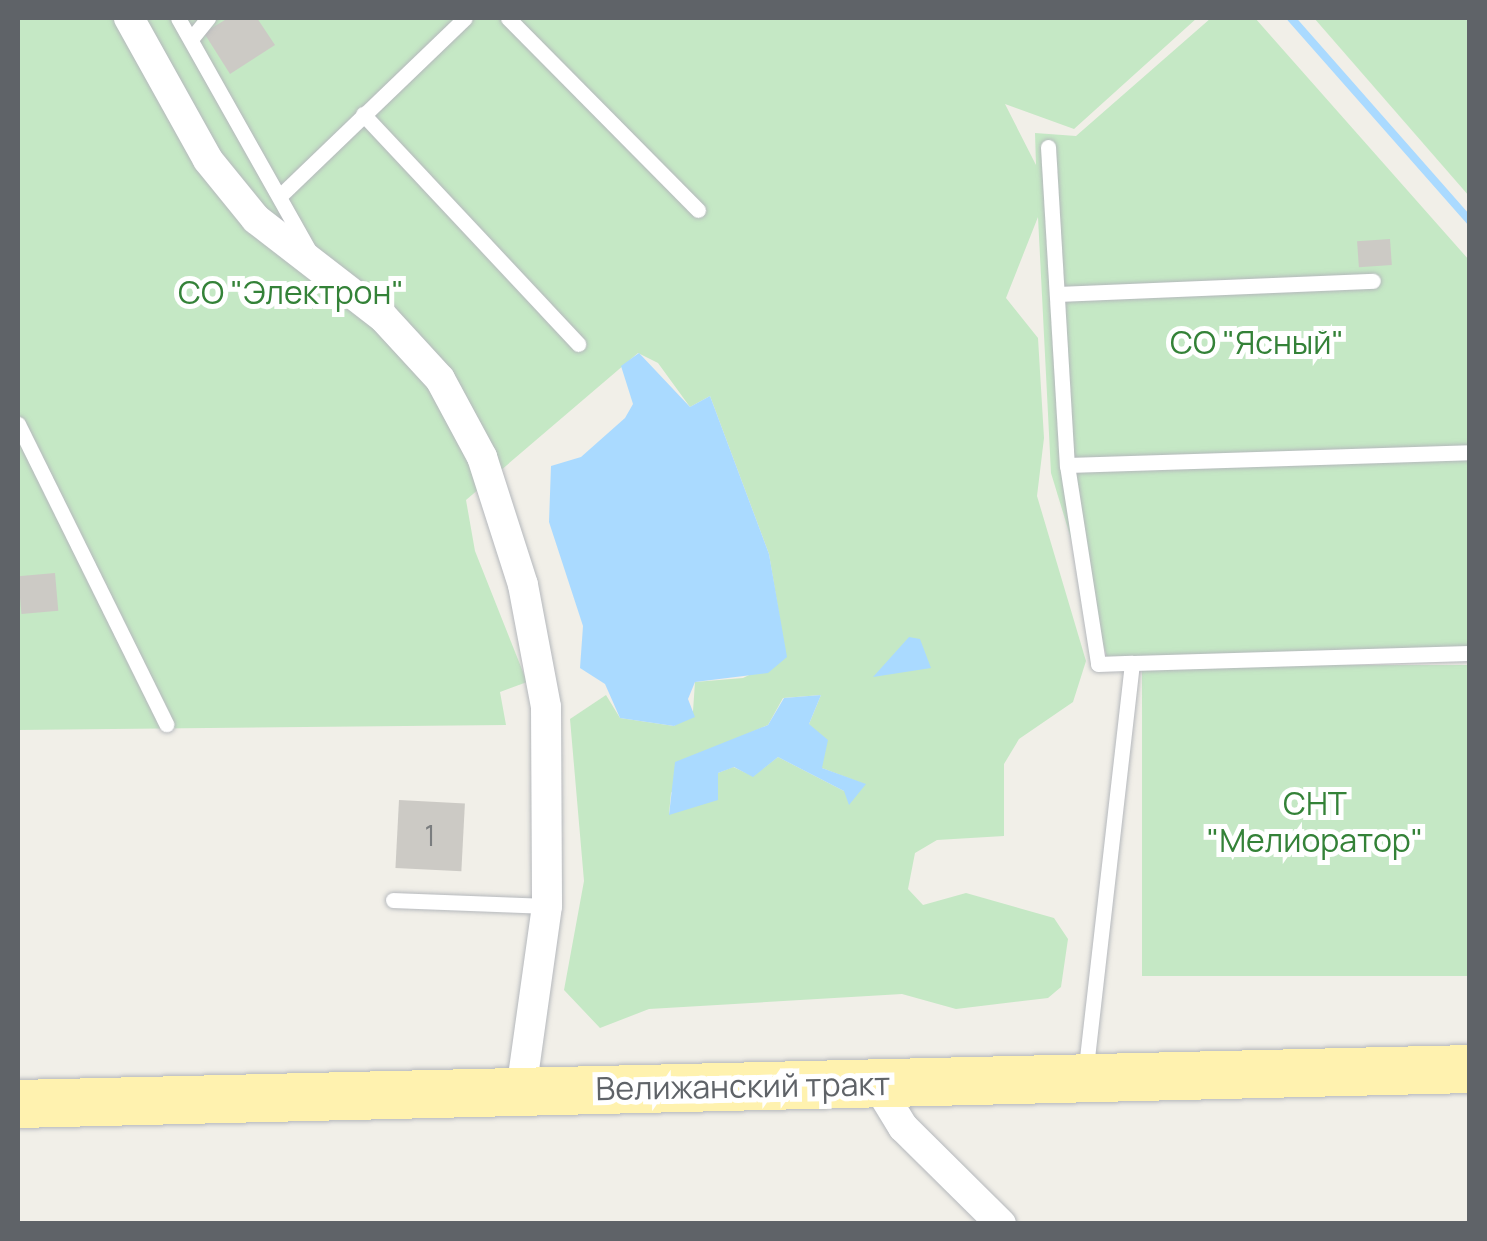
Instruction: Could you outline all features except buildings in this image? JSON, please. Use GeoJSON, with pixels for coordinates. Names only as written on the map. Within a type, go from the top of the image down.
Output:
{"type":"FeatureCollection","features":[{"type":"Feature","properties":{"kind":"main road","name":"Велижанский тракт"},"geometry":{"type":"LineString","coordinates":[[18,1104],[1470,1069]]}},
{"type":"Feature","properties":{"kind":"street"},"geometry":{"type":"LineString","coordinates":[[129,18],[208,160],[256,219],[313,261],[440,379],[482,457],[523,584],[546,707],[546,906],[522,1092]]}},
{"type":"Feature","properties":{"kind":"street"},"geometry":{"type":"LineString","coordinates":[[876,1082],[903,1126],[1000,1224]]}},
{"type":"Feature","properties":{"kind":"lane"},"geometry":{"type":"LineString","coordinates":[[178,18],[283,193],[313,261]]}},
{"type":"Feature","properties":{"kind":"lane"},"geometry":{"type":"LineString","coordinates":[[191,39],[208,18]]}},
{"type":"Feature","properties":{"kind":"lane"},"geometry":{"type":"LineString","coordinates":[[283,193],[464,18]]}},
{"type":"Feature","properties":{"kind":"lane"},"geometry":{"type":"LineString","coordinates":[[508,18],[698,210]]}},
{"type":"Feature","properties":{"kind":"lane"},"geometry":{"type":"LineString","coordinates":[[363,114],[578,344]]}},
{"type":"Feature","properties":{"kind":"lane"},"geometry":{"type":"LineString","coordinates":[[1048,146],[1060,294],[1067,465],[1098,664],[1470,653]]}},
{"type":"Feature","properties":{"kind":"lane"},"geometry":{"type":"LineString","coordinates":[[1060,294],[1373,281]]}},
{"type":"Feature","properties":{"kind":"lane"},"geometry":{"type":"LineString","coordinates":[[18,424],[166,724]]}},
{"type":"Feature","properties":{"kind":"lane"},"geometry":{"type":"LineString","coordinates":[[1067,465],[1470,452]]}},
{"type":"Feature","properties":{"kind":"lane"},"geometry":{"type":"LineString","coordinates":[[1085,1079],[1132,663]]}},
{"type":"Feature","properties":{"kind":"lane"},"geometry":{"type":"LineString","coordinates":[[393,900],[546,906]]}},
{"type":"Feature","properties":{"kind":"green space"},"geometry":{"type":"Polygon","coordinates":[[[18,18],[1197,18],[1074,129],[1005,104],[1036,165],[1035,133],[1076,136],[1211,18],[1255,18],[1469,260],[1469,647],[1107,657],[1051,473],[1038,217],[1006,298],[1038,338],[1044,438],[1037,496],[1086,661],[1073,702],[1019,739],[1004,764],[1004,836],[937,840],[915,853],[908,889],[923,905],[966,893],[1054,918],[1068,939],[1061,987],[1048,998],[956,1009],[902,994],[649,1009],[600,1028],[564,990],[584,881],[570,719],[606,695],[620,718],[674,726],[693,711],[695,682],[743,678],[786,657],[769,554],[710,396],[690,407],[658,363],[638,353],[466,500],[475,551],[527,682],[500,692],[506,725],[18,730],[18,18]],[[821,695],[783,698],[768,725],[702,753],[671,793],[669,814],[708,798],[718,773],[733,767],[753,776],[778,757],[844,791],[864,784],[822,768],[809,724],[821,695]]]}},
{"type":"Feature","properties":{"kind":"green space"},"geometry":{"type":"Polygon","coordinates":[[[1314,18],[1469,18],[1469,196],[1314,18]]]}},
{"type":"Feature","properties":{"kind":"green space","name":"СНТ \"Мелиоратор\""},"geometry":{"type":"Polygon","coordinates":[[[1142,665],[1469,665],[1469,976],[1142,976],[1142,665]]]}},
{"type":"Feature","properties":{"kind":"water"},"geometry":{"type":"Polygon","coordinates":[[[639,353],[690,407],[710,396],[769,554],[787,657],[768,673],[695,682],[688,699],[695,717],[674,726],[620,718],[605,684],[580,668],[583,626],[549,522],[551,466],[581,457],[625,418],[633,404],[621,366],[639,353]]]}},
{"type":"Feature","properties":{"kind":"water"},"geometry":{"type":"Polygon","coordinates":[[[909,637],[920,639],[931,668],[873,677],[909,637]]]}},
{"type":"Feature","properties":{"kind":"water"},"geometry":{"type":"Polygon","coordinates":[[[821,695],[809,724],[828,740],[822,768],[866,784],[849,805],[844,791],[778,757],[753,777],[734,767],[718,773],[718,800],[669,815],[675,762],[768,725],[784,698],[821,695]]]}},
{"type":"Feature","properties":{"kind":"waterway"},"geometry":{"type":"LineString","coordinates":[[1291,18],[1470,221]]}},
{"type":"Feature","properties":{"kind":"park label","name":"СО \"Электрон\""},"geometry":{"type":"Point","coordinates":[291,292]}},
{"type":"Feature","properties":{"kind":"park label","name":"СО \"Ясный\""},"geometry":{"type":"Point","coordinates":[1257,342]}}]}
